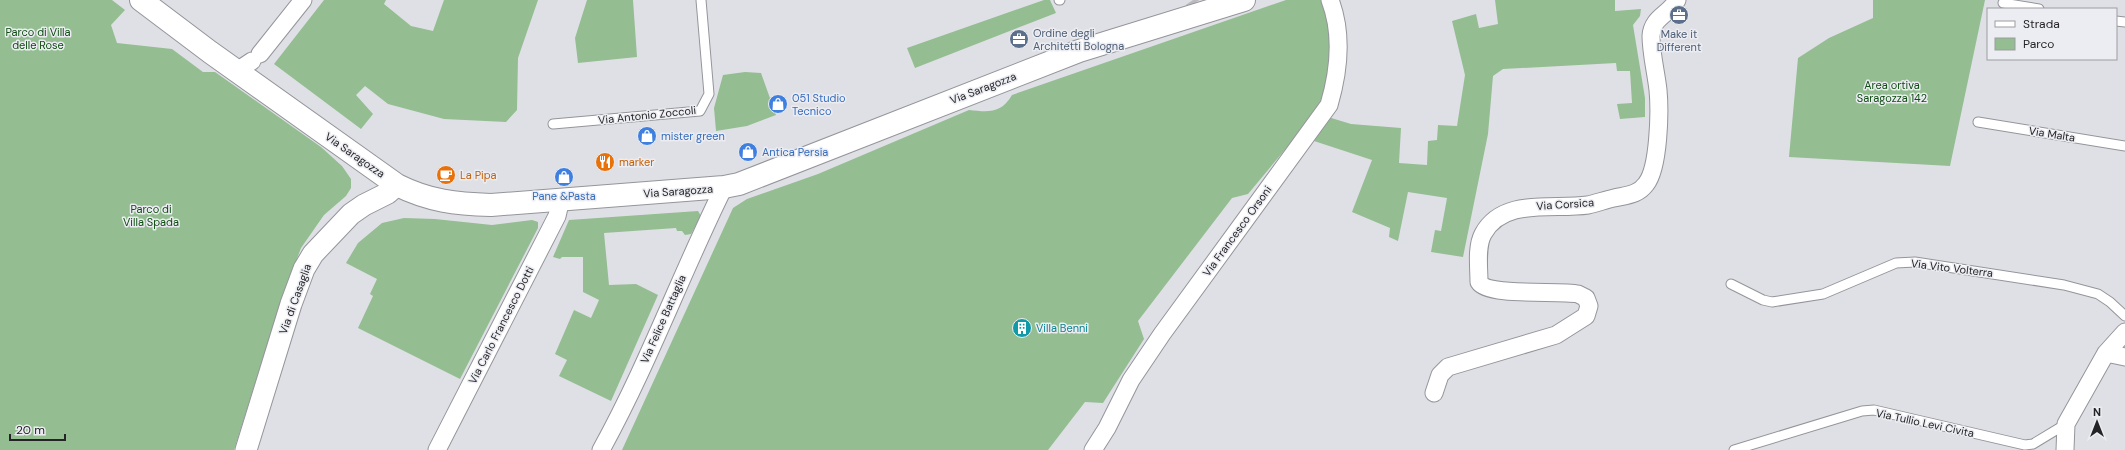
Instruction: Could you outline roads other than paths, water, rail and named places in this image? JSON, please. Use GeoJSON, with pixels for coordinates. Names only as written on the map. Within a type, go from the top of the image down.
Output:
{"type":"FeatureCollection","features":[{"type":"Feature","properties":{"kind":"main road","name":"Via Saragozza"},"geometry":{"type":"LineString","coordinates":[[141,0],[250,62],[397,185],[428,198],[464,204],[491,205],[724,187],[765,175],[838,144],[1079,51],[1196,8],[1244,0]]}},
{"type":"Feature","properties":{"kind":"street"},"geometry":{"type":"LineString","coordinates":[[250,62],[303,0]]}},
{"type":"Feature","properties":{"kind":"street","name":"Via Francesco Orsoni"},"geometry":{"type":"LineString","coordinates":[[1093,450],[1108,428],[1130,380],[1329,105],[1334,86],[1338,46],[1336,22],[1330,0]]}},
{"type":"Feature","properties":{"kind":"street","name":"Via Corsica"},"geometry":{"type":"LineString","coordinates":[[1434,393],[1440,375],[1448,367],[1556,335],[1586,316],[1589,306],[1586,298],[1578,294],[1489,290],[1482,286],[1479,282],[1479,252],[1482,235],[1494,219],[1506,213],[1534,206],[1587,205],[1640,192],[1648,182],[1656,151],[1658,92],[1652,36],[1657,19],[1675,5],[1677,0]]}},
{"type":"Feature","properties":{"kind":"street","name":"Via di Casaglia"},"geometry":{"type":"LineString","coordinates":[[246,450],[304,269],[313,254],[351,214],[364,204],[388,193],[397,185]]}},
{"type":"Feature","properties":{"kind":"street","name":"Via Felice Battaglia"},"geometry":{"type":"LineString","coordinates":[[601,450],[625,406],[671,299],[724,187]]}},
{"type":"Feature","properties":{"kind":"street","name":"Via Carlo Francesco Dotti"},"geometry":{"type":"LineString","coordinates":[[437,450],[557,216],[561,199]]}},
{"type":"Feature","properties":{"kind":"street"},"geometry":{"type":"LineString","coordinates":[[2065,450],[2066,424],[2106,353],[2125,332]]}},
{"type":"Feature","properties":{"kind":"street"},"geometry":{"type":"LineString","coordinates":[[2106,353],[2125,357]]}},
{"type":"Feature","properties":{"kind":"lane","name":"Via Antonio Zoccoli"},"geometry":{"type":"LineString","coordinates":[[553,124],[700,111],[709,94],[702,0]]}},
{"type":"Feature","properties":{"kind":"lane"},"geometry":{"type":"LineString","coordinates":[[2003,3],[2033,8]]}},
{"type":"Feature","properties":{"kind":"lane","name":"Via Malta"},"geometry":{"type":"LineString","coordinates":[[1978,122],[2125,146]]}},
{"type":"Feature","properties":{"kind":"lane","name":"Via Vito Volterra"},"geometry":{"type":"LineString","coordinates":[[1731,284],[1763,300],[1772,302],[1823,294],[1896,263],[1915,262],[2064,285],[2098,294],[2110,302],[2125,316]]}},
{"type":"Feature","properties":{"kind":"lane","name":"Via Tullio Levi Civita"},"geometry":{"type":"LineString","coordinates":[[1734,450],[1862,411],[1874,410],[2025,448],[2066,424]]}},
{"type":"Feature","properties":{"kind":"place","name":"Make it Different"},"geometry":{"type":"Point","coordinates":[1679,15]}},
{"type":"Feature","properties":{"kind":"place","name":"Ordine degli Architetti Bologna"},"geometry":{"type":"Point","coordinates":[1019,39]}},
{"type":"Feature","properties":{"kind":"place","name":"051 Studio Tecnico"},"geometry":{"type":"Point","coordinates":[778,104]}},
{"type":"Feature","properties":{"kind":"place","name":"mister green"},"geometry":{"type":"Point","coordinates":[647,136]}},
{"type":"Feature","properties":{"kind":"place","name":"Antica Persia"},"geometry":{"type":"Point","coordinates":[748,152]}},
{"type":"Feature","properties":{"kind":"place","name":"marker"},"geometry":{"type":"Point","coordinates":[605,162]}},
{"type":"Feature","properties":{"kind":"place","name":"La Pipa"},"geometry":{"type":"Point","coordinates":[446,175]}},
{"type":"Feature","properties":{"kind":"place","name":"Pane &Pasta"},"geometry":{"type":"Point","coordinates":[564,177]}},
{"type":"Feature","properties":{"kind":"place","name":"Villa Benni"},"geometry":{"type":"Point","coordinates":[1022,328]}},
{"type":"Feature","properties":{"kind":"park label","name":"Parco di Villa delle Rose"},"geometry":{"type":"Point","coordinates":[38,38]}},
{"type":"Feature","properties":{"kind":"park label","name":"Area ortiva Saragozza 142"},"geometry":{"type":"Point","coordinates":[1892,91]}},
{"type":"Feature","properties":{"kind":"park label","name":"Parco di Villa Spada"},"geometry":{"type":"Point","coordinates":[151,215]}}]}
